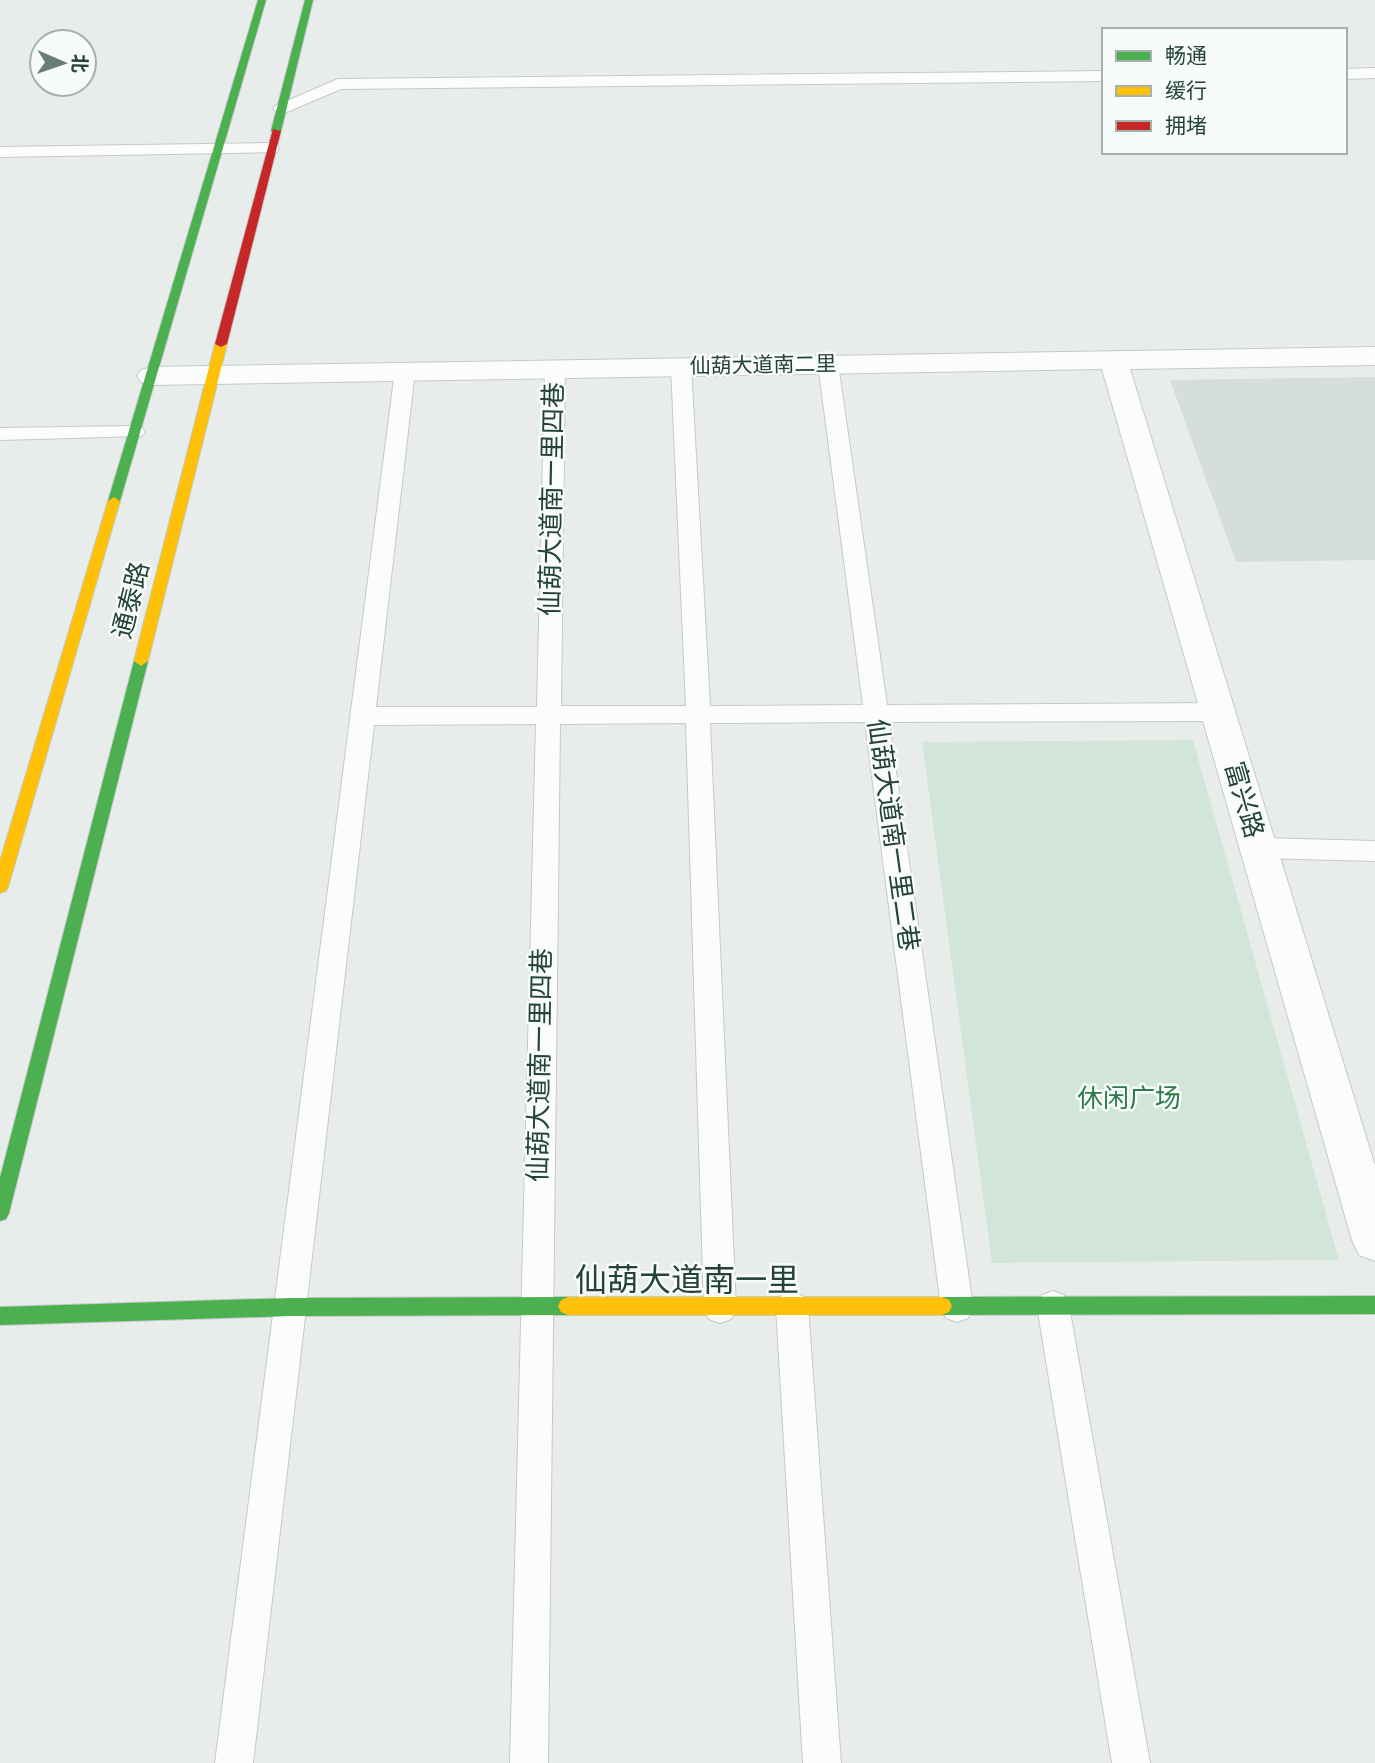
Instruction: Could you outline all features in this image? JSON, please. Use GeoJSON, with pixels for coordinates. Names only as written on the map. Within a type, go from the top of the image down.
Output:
{"type":"FeatureCollection","features":[{"type":"Feature","properties":{"kind":"street","name":"通泰路"},"geometry":{"type":"LineString","coordinates":[[0,887],[262,0]]}},
{"type":"Feature","properties":{"kind":"street","name":"通泰路"},"geometry":{"type":"LineString","coordinates":[[0,1213],[309,0]]}},
{"type":"Feature","properties":{"kind":"street","name":"仙葫大道南二里"},"geometry":{"type":"LineString","coordinates":[[151,376],[1375,355]]}},
{"type":"Feature","properties":{"kind":"street","name":"富兴路"},"geometry":{"type":"LineString","coordinates":[[1113,359],[1375,1240]]}},
{"type":"Feature","properties":{"kind":"street","name":"仙葫大道南一里"},"geometry":{"type":"LineString","coordinates":[[0,1316],[291,1307],[536,1309],[1375,1305]]}},
{"type":"Feature","properties":{"kind":"lane"},"geometry":{"type":"LineString","coordinates":[[1347,74],[1375,74]]}},
{"type":"Feature","properties":{"kind":"lane"},"geometry":{"type":"LineString","coordinates":[[281,109],[338,84],[1102,76]]}},
{"type":"Feature","properties":{"kind":"lane"},"geometry":{"type":"LineString","coordinates":[[0,152],[271,148]]}},
{"type":"Feature","properties":{"kind":"lane","name":"仙葫大道南一里二巷"},"geometry":{"type":"LineString","coordinates":[[828,364],[957,1307]]}},
{"type":"Feature","properties":{"kind":"lane"},"geometry":{"type":"LineString","coordinates":[[681,366],[698,714],[720,1308]]}},
{"type":"Feature","properties":{"kind":"lane","name":"仙葫大道南一里四巷"},"geometry":{"type":"LineString","coordinates":[[529,1763],[555,368]]}},
{"type":"Feature","properties":{"kind":"lane"},"geometry":{"type":"LineString","coordinates":[[234,1763],[405,371]]}},
{"type":"Feature","properties":{"kind":"lane"},"geometry":{"type":"LineString","coordinates":[[0,435],[135,432]]}},
{"type":"Feature","properties":{"kind":"lane"},"geometry":{"type":"LineString","coordinates":[[363,716],[1218,712]]}},
{"type":"Feature","properties":{"kind":"lane"},"geometry":{"type":"LineString","coordinates":[[1258,848],[1375,851]]}},
{"type":"Feature","properties":{"kind":"lane"},"geometry":{"type":"LineString","coordinates":[[1053,1306],[1131,1763]]}},
{"type":"Feature","properties":{"kind":"lane"},"geometry":{"type":"LineString","coordinates":[[792,1307],[822,1763]]}},
{"type":"Feature","properties":{"kind":"shaded area"},"geometry":{"type":"Polygon","coordinates":[[[1375,377],[1375,560],[1236,562],[1170,380],[1375,377]]]}},
{"type":"Feature","properties":{"kind":"green space","name":"休闲广场"},"geometry":{"type":"Polygon","coordinates":[[[1193,740],[1339,1260],[992,1263],[922,742],[1193,740]]]}},
{"type":"Feature","properties":{"kind":"traffic: fast"},"geometry":{"type":"LineString","coordinates":[[114,501],[262,0]]}},
{"type":"Feature","properties":{"kind":"traffic: fast"},"geometry":{"type":"LineString","coordinates":[[276,131],[309,0]]}},
{"type":"Feature","properties":{"kind":"traffic: fast"},"geometry":{"type":"LineString","coordinates":[[0,1213],[141,661]]}},
{"type":"Feature","properties":{"kind":"traffic: fast"},"geometry":{"type":"LineString","coordinates":[[942,1306],[1375,1305]]}},
{"type":"Feature","properties":{"kind":"traffic: fast"},"geometry":{"type":"LineString","coordinates":[[0,1316],[291,1307],[568,1306]]}},
{"type":"Feature","properties":{"kind":"traffic: slow"},"geometry":{"type":"LineString","coordinates":[[141,661],[221,344]]}},
{"type":"Feature","properties":{"kind":"traffic: slow"},"geometry":{"type":"LineString","coordinates":[[0,887],[114,501]]}},
{"type":"Feature","properties":{"kind":"traffic: slow"},"geometry":{"type":"LineString","coordinates":[[568,1306],[942,1306]]}},
{"type":"Feature","properties":{"kind":"traffic: jam"},"geometry":{"type":"LineString","coordinates":[[221,344],[276,131]]}}]}
